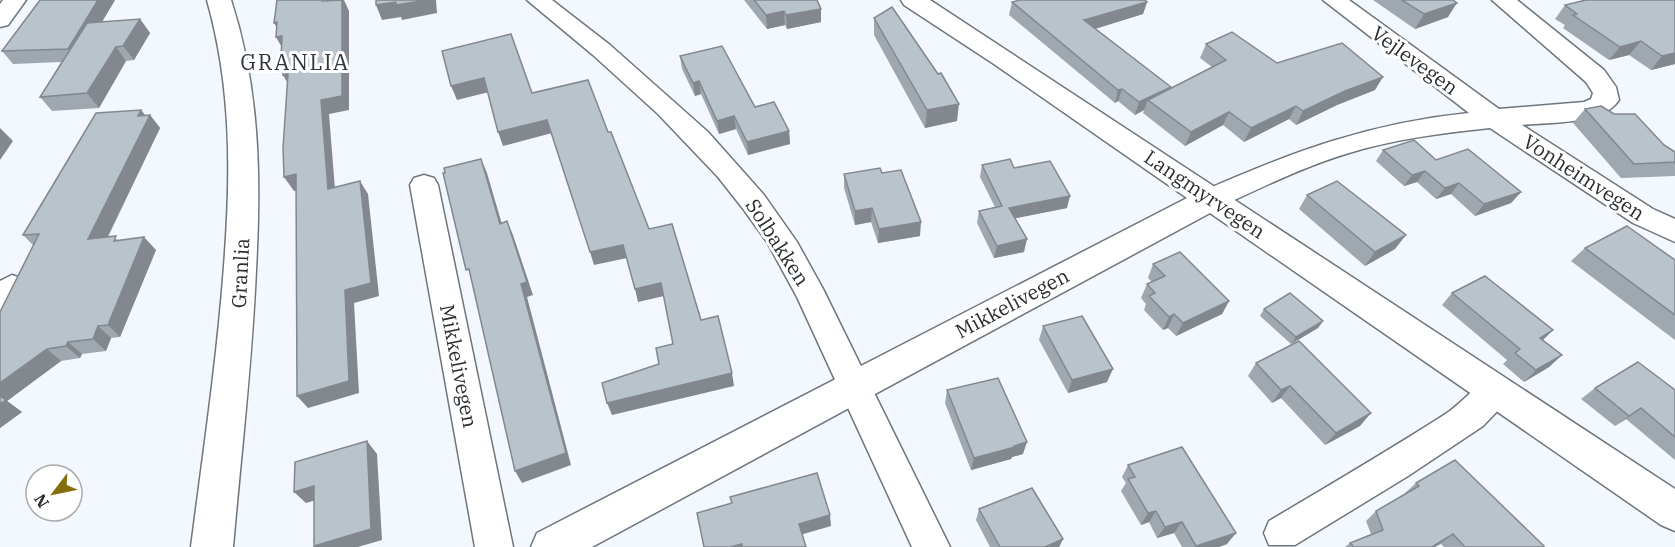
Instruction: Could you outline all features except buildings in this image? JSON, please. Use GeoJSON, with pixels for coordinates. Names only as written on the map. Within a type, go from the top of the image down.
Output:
{"type":"FeatureCollection","features":[{"type":"Feature","properties":{"kind":"street"},"geometry":{"type":"LineString","coordinates":[[0,20],[15,0]]}},
{"type":"Feature","properties":{"kind":"street","name":"Granlia"},"geometry":{"type":"LineString","coordinates":[[212,547],[238,319],[244,172],[243,110],[238,76],[219,0]]}},
{"type":"Feature","properties":{"kind":"street","name":"Solbakken"},"geometry":{"type":"LineString","coordinates":[[538,0],[644,88],[723,166],[752,199],[777,234],[806,285],[931,547]]}},
{"type":"Feature","properties":{"kind":"street","name":"Langmyrvegen"},"geometry":{"type":"LineString","coordinates":[[913,0],[1675,512]]}},
{"type":"Feature","properties":{"kind":"street","name":"Vejlevegen"},"geometry":{"type":"LineString","coordinates":[[1334,0],[1495,119]]}},
{"type":"Feature","properties":{"kind":"street","name":"Mikkelivegen"},"geometry":{"type":"LineString","coordinates":[[552,547],[1211,199],[1268,173],[1339,147],[1383,136],[1495,119],[1588,110],[1606,100],[1606,93],[1595,76],[1503,0]]}},
{"type":"Feature","properties":{"kind":"street","name":"Vonheimvegen"},"geometry":{"type":"LineString","coordinates":[[1495,119],[1643,216],[1675,231]]}},
{"type":"Feature","properties":{"kind":"street","name":"Mikkelivegen"},"geometry":{"type":"LineString","coordinates":[[424,185],[494,547]]}},
{"type":"Feature","properties":{"kind":"street"},"geometry":{"type":"LineString","coordinates":[[1282,533],[1396,465],[1471,416],[1495,391]]}},
{"type":"Feature","properties":{"kind":"district","name":"GRANLIA"},"geometry":{"type":"Point","coordinates":[295,61]}}]}
